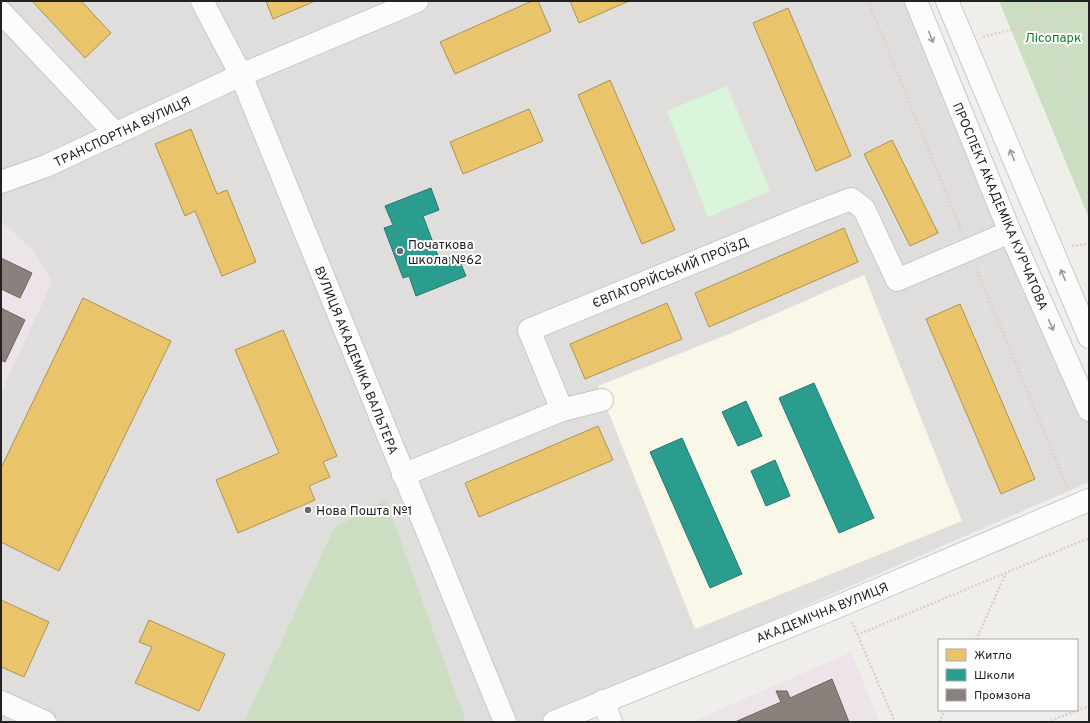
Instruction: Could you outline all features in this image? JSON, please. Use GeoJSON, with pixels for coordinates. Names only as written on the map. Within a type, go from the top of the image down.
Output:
{"type":"FeatureCollection","features":[{"type":"Feature","properties":{"kind":"street","name":"ВУЛИЦЯ АКАДЕМІКА ВАЛЬТЕРА"},"geometry":{"type":"LineString","coordinates":[[202,1],[241,75],[505,722]]}},
{"type":"Feature","properties":{"kind":"street","name":"ТРАНСПОРТНА ВУЛИЦЯ"},"geometry":{"type":"LineString","coordinates":[[1,182],[46,166],[241,75],[417,1]]}},
{"type":"Feature","properties":{"kind":"street","name":"ПРОСПЕКТ АКАДЕМІКА КУРЧАТОВА"},"geometry":{"type":"LineString","coordinates":[[916,1],[1010,232],[1089,410]]}},
{"type":"Feature","properties":{"kind":"street"},"geometry":{"type":"LineString","coordinates":[[947,1],[1089,337]]}},
{"type":"Feature","properties":{"kind":"street"},"geometry":{"type":"LineString","coordinates":[[1,12],[116,134]]}},
{"type":"Feature","properties":{"kind":"street","name":"ЄВПАТОРІЙСЬКИЙ ПРОЇЗД"},"geometry":{"type":"LineString","coordinates":[[562,410],[529,330],[809,215],[850,199],[864,209],[897,280],[1010,232]]}},
{"type":"Feature","properties":{"kind":"street"},"geometry":{"type":"LineString","coordinates":[[403,475],[562,410],[602,400]]}},
{"type":"Feature","properties":{"kind":"street","name":"АКАДЕМІЧНА ВУЛИЦЯ"},"geometry":{"type":"LineString","coordinates":[[554,722],[844,604],[1089,500]]}},
{"type":"Feature","properties":{"kind":"street"},"geometry":{"type":"LineString","coordinates":[[603,701],[611,722]]}},
{"type":"Feature","properties":{"kind":"street"},"geometry":{"type":"LineString","coordinates":[[1,702],[45,722]]}},
{"type":"Feature","properties":{"kind":"path"},"geometry":{"type":"LineString","coordinates":[[1037,1],[1040,21],[1089,127]]}},
{"type":"Feature","properties":{"kind":"path"},"geometry":{"type":"LineString","coordinates":[[965,42],[1089,9]]}},
{"type":"Feature","properties":{"kind":"path"},"geometry":{"type":"LineString","coordinates":[[857,635],[1089,538]]}},
{"type":"Feature","properties":{"kind":"path"},"geometry":{"type":"LineString","coordinates":[[976,639],[1006,573]]}},
{"type":"Feature","properties":{"kind":"path"},"geometry":{"type":"LineString","coordinates":[[844,604],[895,722]]}},
{"type":"Feature","properties":{"kind":"path"},"geometry":{"type":"LineString","coordinates":[[1078,710],[1089,706]]}},
{"type":"Feature","properties":{"kind":"path"},"geometry":{"type":"LineString","coordinates":[[939,722],[944,711]]}},
{"type":"Feature","properties":{"kind":"path"},"geometry":{"type":"LineString","coordinates":[[1047,722],[1076,711]]}},
{"type":"Feature","properties":{"kind":"shaded area"},"geometry":{"type":"Polygon","coordinates":[[[1,1],[911,1],[1089,425],[1089,482],[538,722],[6,722],[1,719],[1,1]]]}},
{"type":"Feature","properties":{"kind":"shaded area"},"geometry":{"type":"Polygon","coordinates":[[[1,221],[32,249],[52,282],[1,393],[1,221]]]}},
{"type":"Feature","properties":{"kind":"shaded area"},"geometry":{"type":"Polygon","coordinates":[[[864,275],[962,521],[695,629],[598,386],[734,332],[864,275]]]}},
{"type":"Feature","properties":{"kind":"shaded area"},"geometry":{"type":"Polygon","coordinates":[[[851,652],[880,722],[691,722],[851,652]]]}},
{"type":"Feature","properties":{"kind":"green space","name":"Лісопарк"},"geometry":{"type":"Polygon","coordinates":[[[999,1],[1089,1],[1089,218],[999,1]]]}},
{"type":"Feature","properties":{"kind":"green space"},"geometry":{"type":"Polygon","coordinates":[[[727,86],[770,191],[708,217],[667,111],[727,86]]]}},
{"type":"Feature","properties":{"kind":"green space"},"geometry":{"type":"Polygon","coordinates":[[[386,500],[466,722],[244,722],[334,528],[386,500]]]}},
{"type":"Feature","properties":{"kind":"building: Житло"},"geometry":{"type":"Polygon","coordinates":[[[32,1],[81,1],[111,33],[85,58],[32,1]]]}},
{"type":"Feature","properties":{"kind":"building: Житло"},"geometry":{"type":"Polygon","coordinates":[[[266,1],[315,1],[273,19],[266,1]]]}},
{"type":"Feature","properties":{"kind":"building: Житло"},"geometry":{"type":"Polygon","coordinates":[[[532,1],[538,1],[551,31],[455,74],[440,42],[532,1]]]}},
{"type":"Feature","properties":{"kind":"building: Житло"},"geometry":{"type":"Polygon","coordinates":[[[570,1],[629,1],[579,23],[570,1]]]}},
{"type":"Feature","properties":{"kind":"building: Житло"},"geometry":{"type":"Polygon","coordinates":[[[788,8],[851,156],[816,171],[753,23],[788,8]]]}},
{"type":"Feature","properties":{"kind":"building: Житло"},"geometry":{"type":"Polygon","coordinates":[[[610,80],[675,230],[642,244],[578,95],[610,80]]]}},
{"type":"Feature","properties":{"kind":"building: Житло"},"geometry":{"type":"Polygon","coordinates":[[[529,109],[543,141],[463,174],[450,142],[529,109]]]}},
{"type":"Feature","properties":{"kind":"building: Житло"},"geometry":{"type":"Polygon","coordinates":[[[191,129],[217,194],[227,190],[256,262],[222,276],[195,211],[185,216],[155,144],[191,129]]]}},
{"type":"Feature","properties":{"kind":"building: Житло"},"geometry":{"type":"Polygon","coordinates":[[[892,140],[938,233],[910,246],[864,154],[892,140]]]}},
{"type":"Feature","properties":{"kind":"building: Житло"},"geometry":{"type":"Polygon","coordinates":[[[844,228],[858,262],[709,327],[695,293],[844,228]]]}},
{"type":"Feature","properties":{"kind":"building: Житло"},"geometry":{"type":"Polygon","coordinates":[[[83,298],[171,341],[59,571],[1,542],[1,468],[83,298]]]}},
{"type":"Feature","properties":{"kind":"building: Житло"},"geometry":{"type":"Polygon","coordinates":[[[667,303],[682,339],[585,379],[570,344],[667,303]]]}},
{"type":"Feature","properties":{"kind":"building: Житло"},"geometry":{"type":"Polygon","coordinates":[[[960,304],[1035,479],[1001,494],[926,319],[960,304]]]}},
{"type":"Feature","properties":{"kind":"building: Житло"},"geometry":{"type":"Polygon","coordinates":[[[283,330],[337,456],[323,462],[330,477],[309,486],[315,500],[238,533],[216,480],[279,453],[235,350],[283,330]]]}},
{"type":"Feature","properties":{"kind":"building: Житло"},"geometry":{"type":"Polygon","coordinates":[[[598,426],[613,460],[479,517],[465,483],[598,426]]]}},
{"type":"Feature","properties":{"kind":"building: Житло"},"geometry":{"type":"Polygon","coordinates":[[[1,600],[49,622],[24,677],[1,667],[1,600]]]}},
{"type":"Feature","properties":{"kind":"building: Житло"},"geometry":{"type":"Polygon","coordinates":[[[149,620],[225,654],[199,711],[135,683],[152,647],[139,642],[149,620]]]}},
{"type":"Feature","properties":{"kind":"building: Школи"},"geometry":{"type":"Polygon","coordinates":[[[431,188],[439,210],[423,216],[440,261],[457,255],[466,276],[416,296],[409,276],[403,278],[384,228],[393,225],[385,206],[431,188]]]}},
{"type":"Feature","properties":{"kind":"building: Школи"},"geometry":{"type":"Polygon","coordinates":[[[814,383],[874,518],[839,533],[779,398],[814,383]]]}},
{"type":"Feature","properties":{"kind":"building: Школи"},"geometry":{"type":"Polygon","coordinates":[[[746,401],[762,436],[738,446],[722,412],[746,401]]]}},
{"type":"Feature","properties":{"kind":"building: Школи"},"geometry":{"type":"Polygon","coordinates":[[[682,438],[742,574],[710,588],[650,452],[682,438]]]}},
{"type":"Feature","properties":{"kind":"building: Школи"},"geometry":{"type":"Polygon","coordinates":[[[775,460],[790,496],[766,506],[751,471],[775,460]]]}},
{"type":"Feature","properties":{"kind":"building: Промзона"},"geometry":{"type":"Polygon","coordinates":[[[1,258],[32,273],[20,298],[1,289],[1,258]]]}},
{"type":"Feature","properties":{"kind":"building: Промзона"},"geometry":{"type":"Polygon","coordinates":[[[1,308],[25,320],[5,362],[1,360],[1,308]]]}},
{"type":"Feature","properties":{"kind":"building: Промзона"},"geometry":{"type":"Polygon","coordinates":[[[832,679],[849,722],[735,722],[781,702],[776,691],[787,691],[790,698],[832,679]]]}},
{"type":"Feature","properties":{"kind":"place","name":"Початкова школа №62"},"geometry":{"type":"Point","coordinates":[400,251]}},
{"type":"Feature","properties":{"kind":"place","name":"Нова Пошта №1"},"geometry":{"type":"Point","coordinates":[308,510]}}]}
